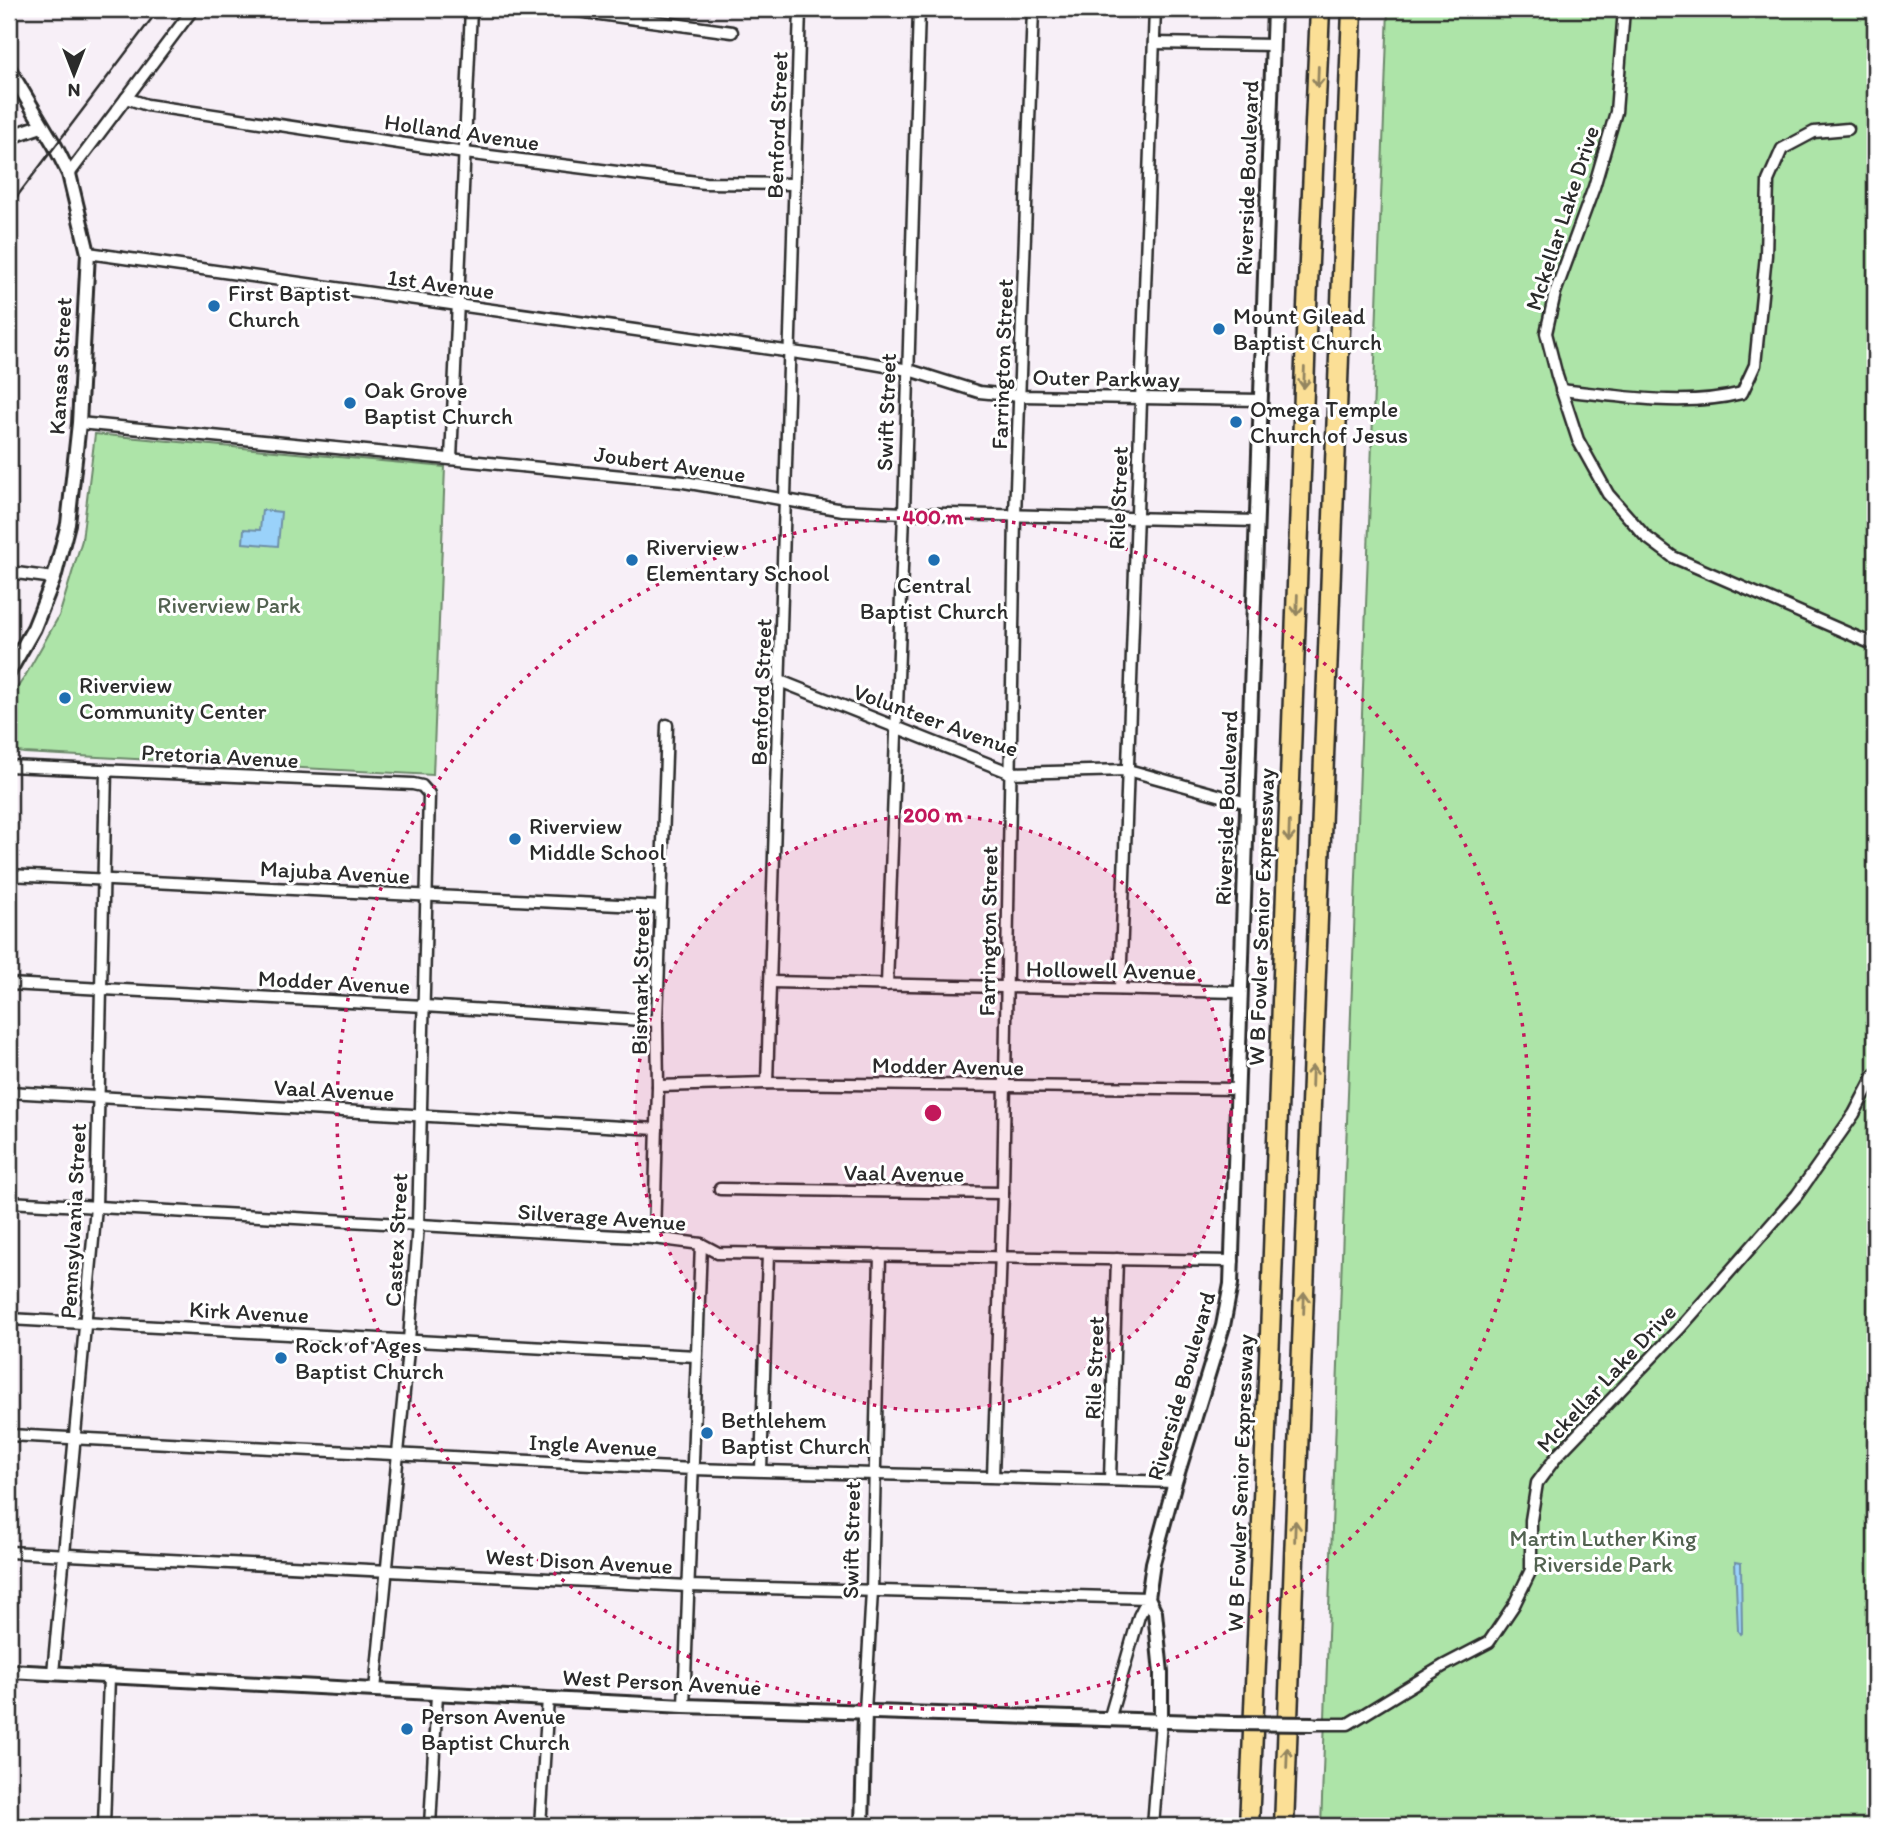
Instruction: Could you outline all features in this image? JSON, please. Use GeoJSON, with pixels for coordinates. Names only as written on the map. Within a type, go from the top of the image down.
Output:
{"type":"FeatureCollection","features":[{"type":"Feature","properties":{"kind":"highway","name":"W B Fowler Senior Expressway"},"geometry":{"type":"LineString","coordinates":[[1250,1826],[1320,9]]}},
{"type":"Feature","properties":{"kind":"highway"},"geometry":{"type":"LineString","coordinates":[[1284,1826],[1352,9]]}},
{"type":"Feature","properties":{"kind":"street"},"geometry":{"type":"LineString","coordinates":[[68,174],[193,9]]}},
{"type":"Feature","properties":{"kind":"street"},"geometry":{"type":"LineString","coordinates":[[451,459],[471,9]]}},
{"type":"Feature","properties":{"kind":"street"},"geometry":{"type":"LineString","coordinates":[[563,9],[732,32]]}},
{"type":"Feature","properties":{"kind":"street","name":"Benford Street"},"geometry":{"type":"LineString","coordinates":[[767,1083],[787,501],[800,9]]}},
{"type":"Feature","properties":{"kind":"street","name":"Swift Street"},"geometry":{"type":"LineString","coordinates":[[887,985],[919,9]]}},
{"type":"Feature","properties":{"kind":"street","name":"Farrington Street"},"geometry":{"type":"LineString","coordinates":[[993,1476],[1003,1193],[1014,516],[1033,9]]}},
{"type":"Feature","properties":{"kind":"street","name":"Rile Street"},"geometry":{"type":"LineString","coordinates":[[1120,989],[1155,9]]}},
{"type":"Feature","properties":{"kind":"street","name":"Riverside Boulevard"},"geometry":{"type":"LineString","coordinates":[[1110,1720],[1139,1616],[1148,1598],[1153,1563],[1175,1482],[1226,1313],[1233,1261],[1274,9]]}},
{"type":"Feature","properties":{"kind":"street","name":"Mckellar Lake Drive"},"geometry":{"type":"LineString","coordinates":[[1624,9],[1616,112],[1594,187],[1555,293],[1546,333],[1578,440],[1608,494],[1645,536],[1672,557],[1875,645]]}},
{"type":"Feature","properties":{"kind":"street"},"geometry":{"type":"LineString","coordinates":[[1154,43],[1273,45]]}},
{"type":"Feature","properties":{"kind":"street","name":"Kansas Street"},"geometry":{"type":"LineString","coordinates":[[9,69],[68,174],[88,253],[79,423],[68,524],[54,578],[34,628],[9,672]]}},
{"type":"Feature","properties":{"kind":"street","name":"Holland Avenue"},"geometry":{"type":"LineString","coordinates":[[126,98],[146,105],[465,153],[705,183],[794,184]]}},
{"type":"Feature","properties":{"kind":"street"},"geometry":{"type":"LineString","coordinates":[[9,137],[41,126]]}},
{"type":"Feature","properties":{"kind":"street"},"geometry":{"type":"LineString","coordinates":[[1562,390],[1656,400],[1717,399],[1742,393],[1755,365],[1766,255],[1768,181],[1782,149],[1814,132],[1848,129]]}},
{"type":"Feature","properties":{"kind":"street","name":"1st Avenue"},"geometry":{"type":"LineString","coordinates":[[88,253],[789,351]]}},
{"type":"Feature","properties":{"kind":"street","name":"Outer Parkway"},"geometry":{"type":"LineString","coordinates":[[789,351],[909,370],[979,392],[1020,396],[1261,400]]}},
{"type":"Feature","properties":{"kind":"street","name":"Joubert Avenue"},"geometry":{"type":"LineString","coordinates":[[79,423],[684,482],[843,510],[1257,521]]}},
{"type":"Feature","properties":{"kind":"street"},"geometry":{"type":"LineString","coordinates":[[9,572],[54,578]]}},
{"type":"Feature","properties":{"kind":"street","name":"Volunteer Avenue"},"geometry":{"type":"LineString","coordinates":[[780,681],[1011,772],[1128,770],[1247,803]]}},
{"type":"Feature","properties":{"kind":"street","name":"Bismark Street"},"geometry":{"type":"LineString","coordinates":[[654,1238],[657,1021],[667,725]]}},
{"type":"Feature","properties":{"kind":"street","name":"Pretoria Avenue"},"geometry":{"type":"LineString","coordinates":[[9,766],[413,784],[427,790]]}},
{"type":"Feature","properties":{"kind":"street","name":"Pennsylvania Street"},"geometry":{"type":"LineString","coordinates":[[53,1673],[96,1207],[106,770]]}},
{"type":"Feature","properties":{"kind":"street","name":"Castex Street"},"geometry":{"type":"LineString","coordinates":[[375,1690],[418,1225],[429,797],[427,790]]}},
{"type":"Feature","properties":{"kind":"street","name":"Majuba Avenue"},"geometry":{"type":"LineString","coordinates":[[9,875],[660,907]]}},
{"type":"Feature","properties":{"kind":"street","name":"Hollowell Avenue"},"geometry":{"type":"LineString","coordinates":[[771,982],[1240,992]]}},
{"type":"Feature","properties":{"kind":"street","name":"Modder Avenue"},"geometry":{"type":"LineString","coordinates":[[9,984],[657,1021]]}},
{"type":"Feature","properties":{"kind":"street","name":"Mckellar Lake Drive"},"geometry":{"type":"LineString","coordinates":[[1313,1724],[1348,1724],[1443,1666],[1489,1642],[1514,1605],[1531,1570],[1531,1520],[1537,1483],[1557,1456],[1681,1327],[1797,1195],[1854,1114],[1875,1074]]}},
{"type":"Feature","properties":{"kind":"street","name":"Modder Avenue"},"geometry":{"type":"LineString","coordinates":[[658,1086],[767,1083],[1238,1088]]}},
{"type":"Feature","properties":{"kind":"street","name":"Vaal Avenue"},"geometry":{"type":"LineString","coordinates":[[9,1092],[657,1129]]}},
{"type":"Feature","properties":{"kind":"street","name":"Vaal Avenue"},"geometry":{"type":"LineString","coordinates":[[720,1189],[1003,1193]]}},
{"type":"Feature","properties":{"kind":"street","name":"Silverage Avenue"},"geometry":{"type":"LineString","coordinates":[[9,1202],[654,1238],[701,1244],[718,1253],[1233,1261]]}},
{"type":"Feature","properties":{"kind":"street"},"geometry":{"type":"LineString","coordinates":[[684,1706],[701,1244]]}},
{"type":"Feature","properties":{"kind":"street"},"geometry":{"type":"LineString","coordinates":[[761,1470],[768,1254]]}},
{"type":"Feature","properties":{"kind":"street","name":"Swift Street"},"geometry":{"type":"LineString","coordinates":[[862,1826],[872,1591],[880,1255]]}},
{"type":"Feature","properties":{"kind":"street","name":"Rile Street"},"geometry":{"type":"LineString","coordinates":[[1110,1479],[1117,1259]]}},
{"type":"Feature","properties":{"kind":"street","name":"Kirk Avenue"},"geometry":{"type":"LineString","coordinates":[[9,1319],[696,1356]]}},
{"type":"Feature","properties":{"kind":"street","name":"Ingle Avenue"},"geometry":{"type":"LineString","coordinates":[[9,1434],[693,1469],[1175,1482]]}},
{"type":"Feature","properties":{"kind":"street","name":"West Dison Avenue"},"geometry":{"type":"LineString","coordinates":[[9,1552],[688,1586],[1148,1598]]}},
{"type":"Feature","properties":{"kind":"street","name":"Riverside Boulevard"},"geometry":{"type":"LineString","coordinates":[[1148,1598],[1156,1612],[1161,1673],[1161,1722],[1153,1826]]}},
{"type":"Feature","properties":{"kind":"street","name":"West Person Avenue"},"geometry":{"type":"LineString","coordinates":[[9,1671],[684,1706],[1161,1722],[1313,1724]]}},
{"type":"Feature","properties":{"kind":"street"},"geometry":{"type":"LineString","coordinates":[[104,1826],[109,1675]]}},
{"type":"Feature","properties":{"kind":"street"},"geometry":{"type":"LineString","coordinates":[[430,1826],[437,1693]]}},
{"type":"Feature","properties":{"kind":"street"},"geometry":{"type":"LineString","coordinates":[[540,1826],[548,1698]]}},
{"type":"Feature","properties":{"kind":"green space","name":"Martin Luther King Riverside Park"},"geometry":{"type":"Polygon","coordinates":[[[1388,9],[1875,9],[1875,1826],[1321,1826],[1388,9]]]}},
{"type":"Feature","properties":{"kind":"green space","name":"Riverview Park"},"geometry":{"type":"Polygon","coordinates":[[[95,434],[445,467],[433,775],[24,753],[9,750],[9,699],[59,616],[82,540],[95,434]]]}},
{"type":"Feature","properties":{"kind":"water"},"geometry":{"type":"Polygon","coordinates":[[[262,510],[281,512],[278,546],[243,543],[244,529],[260,530],[262,510]]]}},
{"type":"Feature","properties":{"kind":"water"},"geometry":{"type":"Polygon","coordinates":[[[1735,1562],[1741,1563],[1740,1634],[1738,1631],[1735,1562]]]}},
{"type":"Feature","properties":{"kind":"railway"},"geometry":{"type":"LineString","coordinates":[[9,207],[159,9]]}},
{"type":"Feature","properties":{"kind":"place","name":"First Baptist Church"},"geometry":{"type":"Point","coordinates":[214,306]}},
{"type":"Feature","properties":{"kind":"place","name":"Mount Gilead Baptist Church"},"geometry":{"type":"Point","coordinates":[1219,329]}},
{"type":"Feature","properties":{"kind":"place","name":"Oak Grove Baptist Church"},"geometry":{"type":"Point","coordinates":[350,403]}},
{"type":"Feature","properties":{"kind":"place","name":"Omega Temple Church of Jesus"},"geometry":{"type":"Point","coordinates":[1236,422]}},
{"type":"Feature","properties":{"kind":"place","name":"Riverview Elementary School"},"geometry":{"type":"Point","coordinates":[632,560]}},
{"type":"Feature","properties":{"kind":"place","name":"Central Baptist Church"},"geometry":{"type":"Point","coordinates":[934,560]}},
{"type":"Feature","properties":{"kind":"place","name":"Riverview Community Center"},"geometry":{"type":"Point","coordinates":[65,698]}},
{"type":"Feature","properties":{"kind":"place","name":"Riverview Middle School"},"geometry":{"type":"Point","coordinates":[515,839]}},
{"type":"Feature","properties":{"kind":"place","name":"Rock of Ages Baptist Church"},"geometry":{"type":"Point","coordinates":[281,1358]}},
{"type":"Feature","properties":{"kind":"place","name":"Bethlehem Baptist Church"},"geometry":{"type":"Point","coordinates":[707,1433]}},
{"type":"Feature","properties":{"kind":"place","name":"Person Avenue Baptist Church"},"geometry":{"type":"Point","coordinates":[407,1729]}}]}
